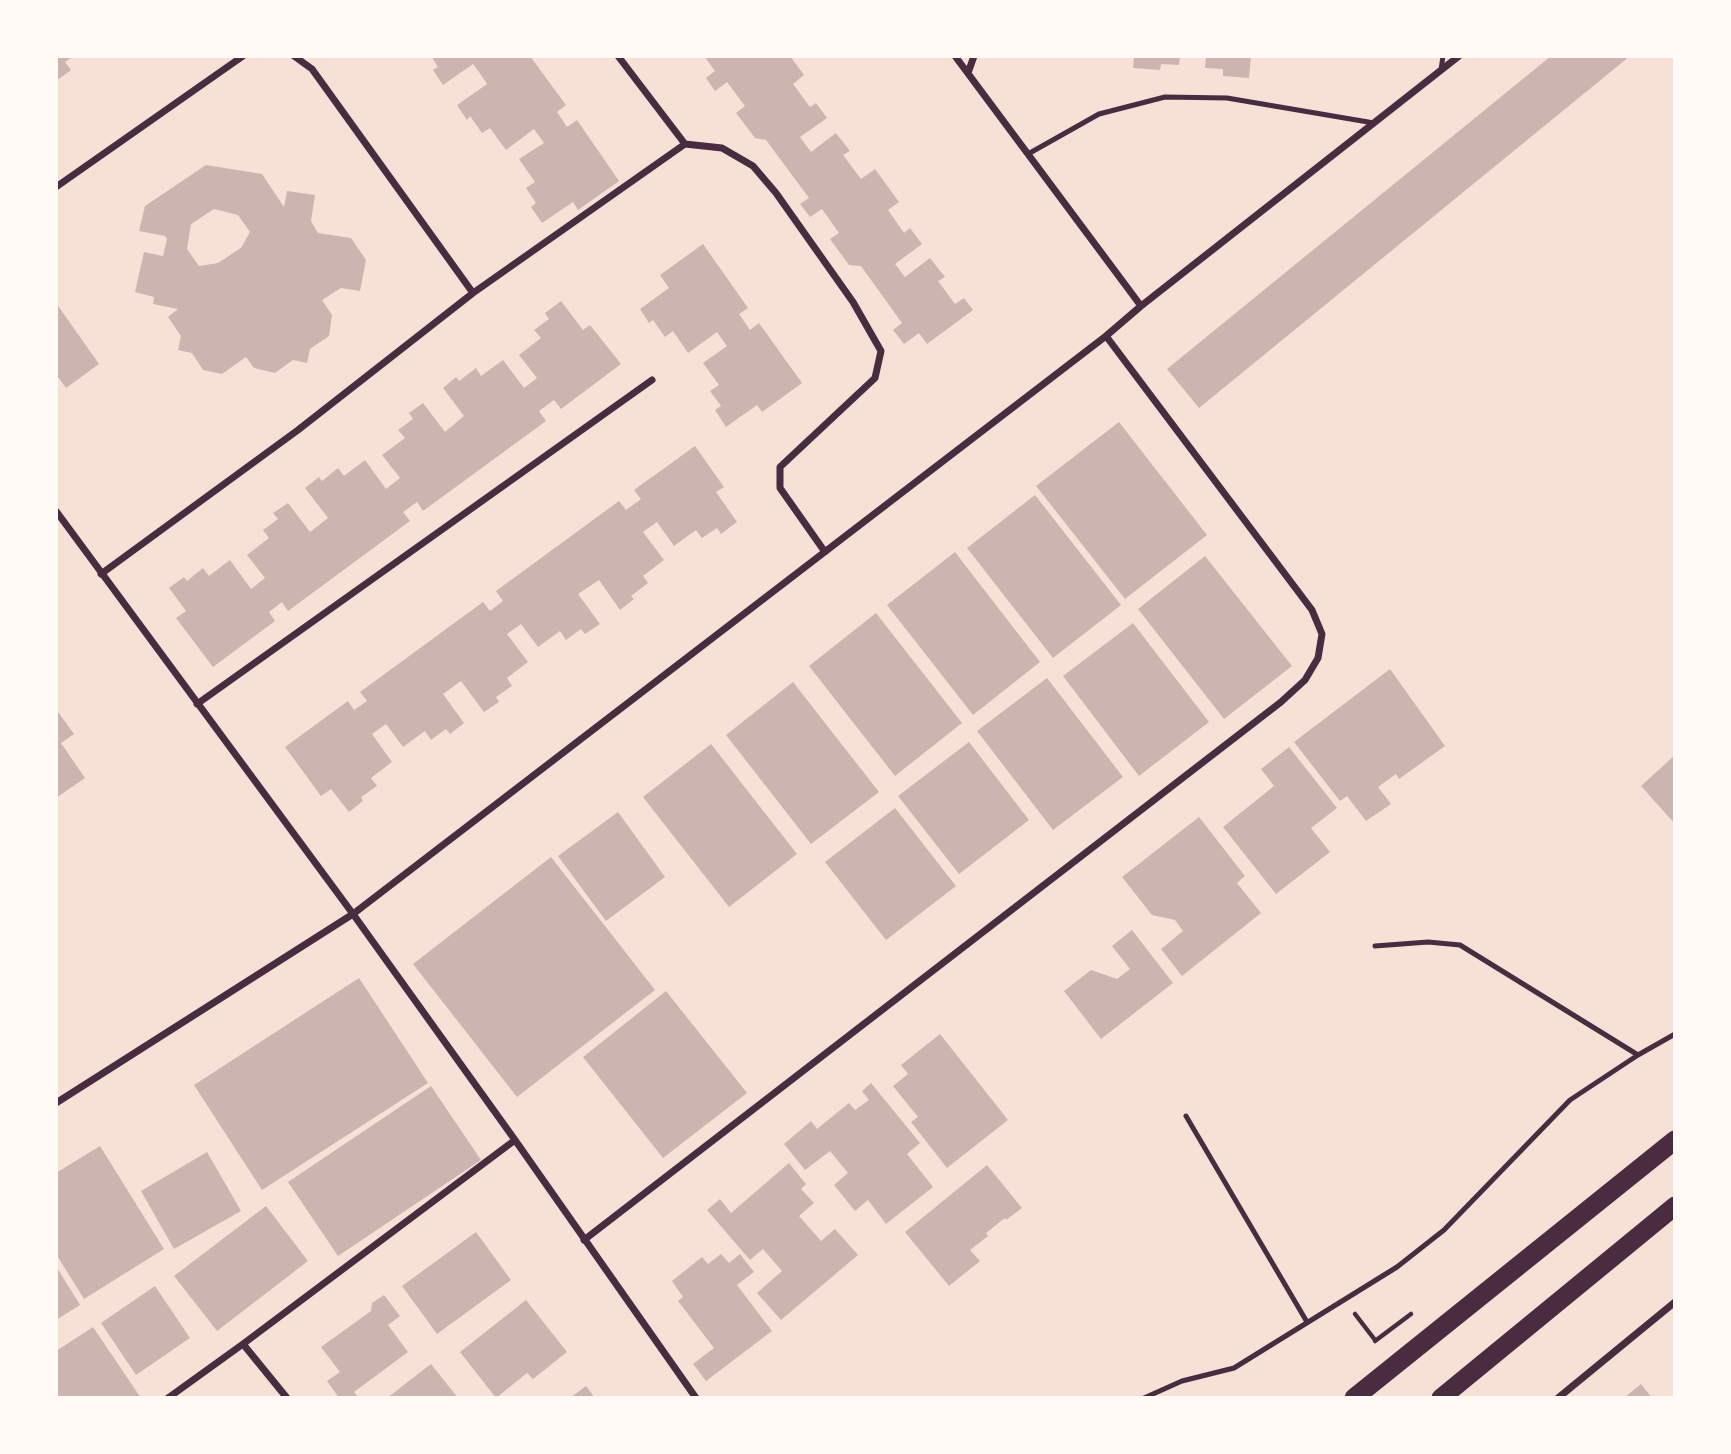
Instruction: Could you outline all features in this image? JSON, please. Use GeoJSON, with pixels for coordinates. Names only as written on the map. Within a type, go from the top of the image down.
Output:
{"type":"FeatureCollection","features":[{"type":"Feature","properties":{"kind":"highway"},"geometry":{"type":"LineString","coordinates":[[1354,1398],[1675,1140]]}},
{"type":"Feature","properties":{"kind":"highway"},"geometry":{"type":"LineString","coordinates":[[1441,1398],[1675,1206]]}},
{"type":"Feature","properties":{"kind":"street"},"geometry":{"type":"LineString","coordinates":[[56,187],[243,56]]}},
{"type":"Feature","properties":{"kind":"street"},"geometry":{"type":"LineString","coordinates":[[294,56],[312,69],[473,293]]}},
{"type":"Feature","properties":{"kind":"street"},"geometry":{"type":"LineString","coordinates":[[618,56],[685,145]]}},
{"type":"Feature","properties":{"kind":"street"},"geometry":{"type":"LineString","coordinates":[[955,56],[1141,306]]}},
{"type":"Feature","properties":{"kind":"street"},"geometry":{"type":"LineString","coordinates":[[968,74],[974,56]]}},
{"type":"Feature","properties":{"kind":"street"},"geometry":{"type":"LineString","coordinates":[[56,1103],[353,914],[1105,336],[1459,56]]}},
{"type":"Feature","properties":{"kind":"street"},"geometry":{"type":"LineString","coordinates":[[101,574],[298,430],[473,293],[685,145],[722,148],[753,166],[776,192],[853,302],[881,351],[875,378],[780,467],[780,488],[825,552]]}},
{"type":"Feature","properties":{"kind":"street"},"geometry":{"type":"LineString","coordinates":[[584,1240],[1259,719],[1305,680],[1318,657],[1322,634],[1312,610],[1105,336]]}},
{"type":"Feature","properties":{"kind":"street"},"geometry":{"type":"LineString","coordinates":[[197,704],[652,380]]}},
{"type":"Feature","properties":{"kind":"street"},"geometry":{"type":"LineString","coordinates":[[56,512],[353,914],[696,1398]]}},
{"type":"Feature","properties":{"kind":"street"},"geometry":{"type":"LineString","coordinates":[[168,1398],[515,1140]]}},
{"type":"Feature","properties":{"kind":"street"},"geometry":{"type":"LineString","coordinates":[[1558,1398],[1675,1302]]}},
{"type":"Feature","properties":{"kind":"street"},"geometry":{"type":"LineString","coordinates":[[243,1344],[287,1398]]}},
{"type":"Feature","properties":{"kind":"lane"},"geometry":{"type":"LineString","coordinates":[[1441,70],[1443,56]]}},
{"type":"Feature","properties":{"kind":"lane"},"geometry":{"type":"LineString","coordinates":[[1028,154],[1099,114],[1165,97],[1227,98],[1374,123]]}},
{"type":"Feature","properties":{"kind":"lane"},"geometry":{"type":"LineString","coordinates":[[1375,946],[1428,942],[1460,945],[1638,1055]]}},
{"type":"Feature","properties":{"kind":"lane"},"geometry":{"type":"LineString","coordinates":[[1144,1398],[1182,1381],[1234,1368],[1397,1267],[1444,1230],[1570,1100],[1675,1034]]}},
{"type":"Feature","properties":{"kind":"lane"},"geometry":{"type":"LineString","coordinates":[[1186,1116],[1307,1322]]}},
{"type":"Feature","properties":{"kind":"path"},"geometry":{"type":"LineString","coordinates":[[1344,1299],[1394,1366]]}},
{"type":"Feature","properties":{"kind":"path"},"geometry":{"type":"LineString","coordinates":[[1376,1341],[1412,1313]]}},
{"type":"Feature","properties":{"kind":"building"},"geometry":{"type":"Polygon","coordinates":[[[56,56],[74,56],[65,62],[71,70],[56,81],[56,56]]]}},
{"type":"Feature","properties":{"kind":"building"},"geometry":{"type":"Polygon","coordinates":[[[431,56],[530,56],[566,105],[557,112],[567,127],[577,120],[619,181],[578,210],[573,202],[542,223],[531,207],[536,203],[526,188],[535,182],[519,159],[544,143],[534,129],[506,150],[490,128],[482,133],[470,116],[467,120],[457,105],[487,84],[473,64],[443,85],[433,70],[438,67],[431,56]]]}},
{"type":"Feature","properties":{"kind":"building"},"geometry":{"type":"Polygon","coordinates":[[[704,56],[790,56],[804,75],[793,84],[810,107],[816,103],[827,118],[800,137],[811,152],[836,133],[850,151],[843,155],[861,179],[875,169],[899,202],[888,210],[904,233],[910,228],[922,244],[895,264],[905,277],[930,258],[945,277],[938,281],[955,304],[964,298],[973,310],[927,344],[919,333],[904,344],[893,330],[902,323],[861,266],[849,265],[830,239],[839,233],[822,209],[810,217],[800,204],[809,198],[766,140],[755,138],[736,113],[745,106],[727,82],[715,91],[706,78],[715,71],[704,56]]]}},
{"type":"Feature","properties":{"kind":"building"},"geometry":{"type":"Polygon","coordinates":[[[1134,56],[1180,56],[1179,65],[1161,64],[1160,70],[1133,68],[1134,56]]]}},
{"type":"Feature","properties":{"kind":"building"},"geometry":{"type":"Polygon","coordinates":[[[1206,56],[1251,56],[1249,78],[1223,76],[1223,69],[1205,68],[1206,56]]]}},
{"type":"Feature","properties":{"kind":"building"},"geometry":{"type":"Polygon","coordinates":[[[1551,56],[1630,56],[1199,408],[1167,369],[1551,56]]]}},
{"type":"Feature","properties":{"kind":"building"},"geometry":{"type":"Polygon","coordinates":[[[206,165],[262,174],[284,207],[287,191],[315,195],[311,221],[318,233],[351,238],[366,260],[360,291],[341,288],[322,300],[332,315],[329,336],[310,349],[307,363],[293,360],[275,373],[254,368],[246,357],[222,374],[203,370],[192,353],[178,350],[181,336],[168,317],[178,309],[153,304],[154,297],[135,292],[144,252],[163,256],[167,239],[165,236],[139,231],[145,206],[206,165]],[[214,209],[191,224],[187,249],[199,266],[218,263],[241,248],[250,232],[238,215],[214,209]]]}},
{"type":"Feature","properties":{"kind":"building"},"geometry":{"type":"Polygon","coordinates":[[[703,244],[748,308],[739,314],[750,330],[759,323],[802,383],[762,412],[757,405],[726,427],[715,410],[721,406],[710,391],[719,385],[703,363],[727,346],[717,332],[688,353],[673,331],[665,337],[653,320],[649,323],[640,309],[669,288],[660,275],[703,244]]]}},
{"type":"Feature","properties":{"kind":"building"},"geometry":{"type":"Polygon","coordinates":[[[561,301],[583,330],[590,325],[621,364],[561,409],[554,400],[539,411],[546,421],[423,511],[417,502],[403,512],[410,521],[288,611],[282,602],[269,612],[275,621],[213,667],[176,618],[186,611],[169,588],[184,577],[187,581],[203,568],[209,576],[230,560],[251,589],[265,578],[247,555],[269,538],[263,530],[278,519],[273,513],[288,503],[310,532],[328,518],[305,488],[319,477],[322,481],[338,468],[344,476],[365,460],[386,489],[400,478],[382,455],[405,438],[398,430],[413,419],[409,413],[423,403],[445,432],[464,416],[443,388],[456,377],[459,381],[476,368],[481,376],[503,360],[524,388],[537,378],[519,355],[541,338],[534,330],[549,319],[545,313],[561,301]]]}},
{"type":"Feature","properties":{"kind":"building"},"geometry":{"type":"Polygon","coordinates":[[[56,303],[99,364],[66,388],[56,374],[56,303]]]}},
{"type":"Feature","properties":{"kind":"building"},"geometry":{"type":"Polygon","coordinates":[[[1119,422],[1207,535],[1125,599],[1036,486],[1119,422]]]}},
{"type":"Feature","properties":{"kind":"building"},"geometry":{"type":"Polygon","coordinates":[[[695,446],[724,487],[716,492],[737,522],[721,534],[717,528],[702,538],[696,530],[674,546],[657,522],[643,532],[664,560],[643,576],[648,583],[631,596],[634,599],[620,610],[599,580],[578,594],[600,624],[585,634],[581,629],[566,640],[560,631],[538,647],[521,624],[507,634],[528,662],[507,678],[512,686],[496,697],[499,702],[484,712],[461,681],[443,694],[464,723],[450,734],[446,729],[431,740],[425,731],[403,747],[386,724],[372,734],[392,762],[371,778],[377,786],[361,797],[363,801],[349,812],[331,789],[321,796],[285,747],[348,701],[354,710],[367,701],[360,692],[483,602],[490,611],[503,601],[496,591],[619,501],[626,510],[641,499],[634,490],[695,446]]]}},
{"type":"Feature","properties":{"kind":"building"},"geometry":{"type":"Polygon","coordinates":[[[1035,495],[1121,605],[1053,658],[967,548],[1035,495]]]}},
{"type":"Feature","properties":{"kind":"building"},"geometry":{"type":"Polygon","coordinates":[[[955,552],[1040,662],[973,715],[887,605],[955,552]]]}},
{"type":"Feature","properties":{"kind":"building"},"geometry":{"type":"Polygon","coordinates":[[[1205,556],[1292,666],[1224,719],[1138,609],[1205,556]]]}},
{"type":"Feature","properties":{"kind":"building"},"geometry":{"type":"Polygon","coordinates":[[[876,613],[962,723],[895,776],[809,666],[876,613]]]}},
{"type":"Feature","properties":{"kind":"building"},"geometry":{"type":"Polygon","coordinates":[[[1133,623],[1209,722],[1139,776],[1063,676],[1133,623]]]}},
{"type":"Feature","properties":{"kind":"building"},"geometry":{"type":"Polygon","coordinates":[[[1390,669],[1445,746],[1399,779],[1396,774],[1378,787],[1391,804],[1366,821],[1347,796],[1340,801],[1294,742],[1390,669]]]}},
{"type":"Feature","properties":{"kind":"building"},"geometry":{"type":"Polygon","coordinates":[[[1047,678],[1123,777],[1053,830],[977,731],[1047,678]]]}},
{"type":"Feature","properties":{"kind":"building"},"geometry":{"type":"Polygon","coordinates":[[[793,682],[879,792],[811,844],[726,735],[793,682]]]}},
{"type":"Feature","properties":{"kind":"building"},"geometry":{"type":"Polygon","coordinates":[[[56,709],[74,734],[61,743],[85,778],[56,798],[56,709]]]}},
{"type":"Feature","properties":{"kind":"building"},"geometry":{"type":"Polygon","coordinates":[[[969,742],[1029,820],[959,874],[898,796],[969,742]]]}},
{"type":"Feature","properties":{"kind":"building"},"geometry":{"type":"Polygon","coordinates":[[[711,744],[797,854],[729,907],[643,797],[711,744]]]}},
{"type":"Feature","properties":{"kind":"building"},"geometry":{"type":"Polygon","coordinates":[[[1289,747],[1337,808],[1311,828],[1330,852],[1276,894],[1223,827],[1274,786],[1261,769],[1289,747]]]}},
{"type":"Feature","properties":{"kind":"building"},"geometry":{"type":"Polygon","coordinates":[[[1675,755],[1675,824],[1641,786],[1675,755]]]}},
{"type":"Feature","properties":{"kind":"building"},"geometry":{"type":"Polygon","coordinates":[[[895,808],[956,886],[886,940],[825,862],[895,808]]]}},
{"type":"Feature","properties":{"kind":"building"},"geometry":{"type":"Polygon","coordinates":[[[618,812],[665,877],[606,921],[558,856],[618,812]]]}},
{"type":"Feature","properties":{"kind":"building"},"geometry":{"type":"Polygon","coordinates":[[[1199,817],[1245,876],[1237,883],[1261,913],[1182,976],[1161,949],[1183,931],[1175,920],[1152,915],[1122,877],[1199,817]]]}},
{"type":"Feature","properties":{"kind":"building"},"geometry":{"type":"Polygon","coordinates":[[[551,857],[655,990],[517,1097],[413,964],[551,857]]]}},
{"type":"Feature","properties":{"kind":"building"},"geometry":{"type":"Polygon","coordinates":[[[1132,930],[1173,983],[1101,1039],[1064,991],[1091,970],[1117,979],[1130,969],[1112,946],[1132,930]]]}},
{"type":"Feature","properties":{"kind":"building"},"geometry":{"type":"Polygon","coordinates":[[[359,978],[428,1083],[262,1190],[194,1085],[359,978]]]}},
{"type":"Feature","properties":{"kind":"building"},"geometry":{"type":"Polygon","coordinates":[[[666,991],[747,1093],[663,1158],[583,1057],[666,991]]]}},
{"type":"Feature","properties":{"kind":"building"},"geometry":{"type":"Polygon","coordinates":[[[940,1034],[1008,1120],[947,1168],[911,1122],[918,1117],[893,1086],[908,1074],[901,1065],[940,1034]]]}},
{"type":"Feature","properties":{"kind":"building"},"geometry":{"type":"Polygon","coordinates":[[[871,1083],[920,1143],[907,1154],[933,1187],[886,1224],[868,1200],[855,1211],[834,1185],[848,1173],[830,1151],[805,1170],[784,1144],[811,1121],[817,1129],[849,1103],[855,1110],[869,1100],[862,1091],[871,1083]]]}},
{"type":"Feature","properties":{"kind":"building"},"geometry":{"type":"Polygon","coordinates":[[[431,1086],[481,1160],[338,1256],[288,1182],[431,1086]]]}},
{"type":"Feature","properties":{"kind":"building"},"geometry":{"type":"Polygon","coordinates":[[[100,1146],[164,1249],[84,1299],[56,1254],[56,1173],[100,1146]]]}},
{"type":"Feature","properties":{"kind":"building"},"geometry":{"type":"Polygon","coordinates":[[[207,1152],[241,1211],[174,1249],[141,1191],[207,1152]]]}},
{"type":"Feature","properties":{"kind":"building"},"geometry":{"type":"Polygon","coordinates":[[[789,1163],[806,1184],[801,1189],[814,1203],[799,1216],[821,1241],[835,1229],[858,1255],[781,1320],[757,1293],[782,1271],[763,1249],[750,1260],[707,1210],[720,1199],[731,1213],[789,1163]]]}},
{"type":"Feature","properties":{"kind":"building"},"geometry":{"type":"Polygon","coordinates":[[[987,1165],[1022,1208],[986,1233],[988,1236],[970,1250],[980,1261],[949,1286],[905,1232],[987,1165]]]}},
{"type":"Feature","properties":{"kind":"building"},"geometry":{"type":"Polygon","coordinates":[[[266,1206],[308,1261],[217,1331],[174,1276],[266,1206]]]}},
{"type":"Feature","properties":{"kind":"building"},"geometry":{"type":"Polygon","coordinates":[[[476,1232],[511,1280],[437,1334],[402,1286],[476,1232]]]}},
{"type":"Feature","properties":{"kind":"building"},"geometry":{"type":"Polygon","coordinates":[[[721,1254],[729,1263],[740,1254],[754,1272],[737,1285],[772,1331],[706,1381],[693,1364],[714,1348],[678,1301],[683,1297],[672,1281],[702,1257],[708,1264],[721,1254]]]}},
{"type":"Feature","properties":{"kind":"building"},"geometry":{"type":"Polygon","coordinates":[[[56,1266],[80,1305],[56,1320],[56,1266]]]}},
{"type":"Feature","properties":{"kind":"building"},"geometry":{"type":"Polygon","coordinates":[[[155,1286],[190,1338],[136,1375],[101,1323],[155,1286]]]}},
{"type":"Feature","properties":{"kind":"building"},"geometry":{"type":"Polygon","coordinates":[[[384,1295],[400,1316],[388,1325],[408,1352],[354,1392],[359,1398],[339,1398],[327,1381],[340,1372],[321,1347],[371,1311],[372,1303],[384,1295]]]}},
{"type":"Feature","properties":{"kind":"building"},"geometry":{"type":"Polygon","coordinates":[[[526,1300],[567,1352],[533,1379],[527,1373],[496,1398],[460,1352],[526,1300]]]}},
{"type":"Feature","properties":{"kind":"building"},"geometry":{"type":"Polygon","coordinates":[[[93,1327],[141,1398],[56,1398],[56,1351],[93,1327]]]}},
{"type":"Feature","properties":{"kind":"building"},"geometry":{"type":"Polygon","coordinates":[[[431,1364],[458,1398],[387,1398],[431,1364]]]}},
{"type":"Feature","properties":{"kind":"building"},"geometry":{"type":"Polygon","coordinates":[[[1641,1384],[1652,1398],[1624,1398],[1641,1384]]]}},
{"type":"Feature","properties":{"kind":"building"},"geometry":{"type":"Polygon","coordinates":[[[586,1386],[595,1398],[570,1398],[586,1386]]]}}]}
